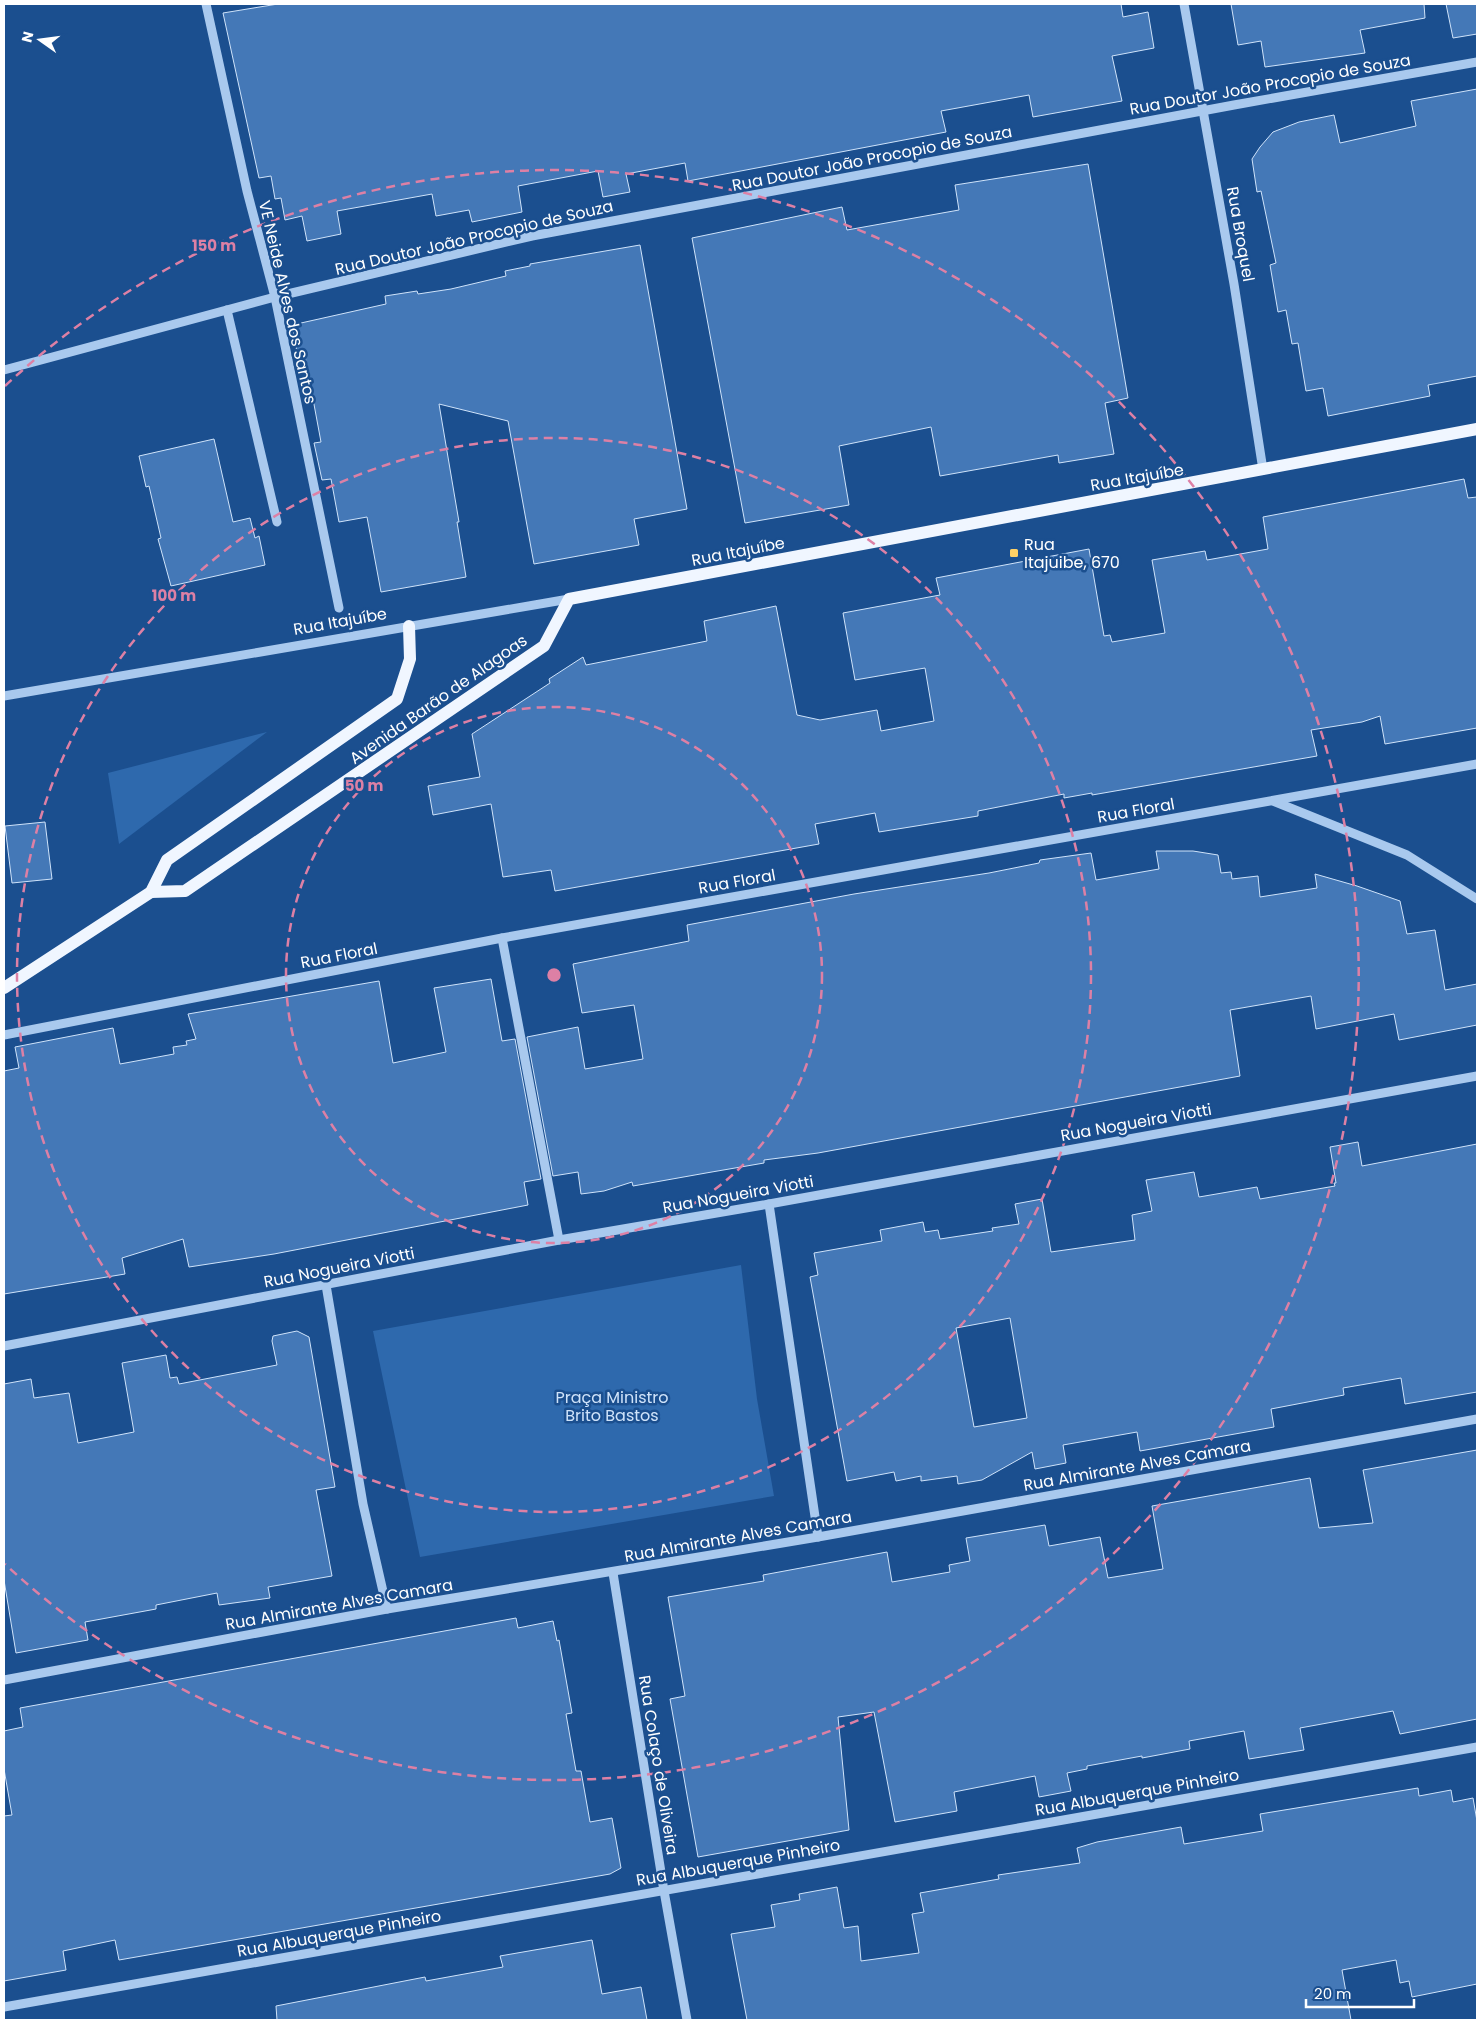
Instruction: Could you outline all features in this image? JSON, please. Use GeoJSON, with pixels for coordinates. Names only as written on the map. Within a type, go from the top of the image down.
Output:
{"type":"FeatureCollection","features":[{"type":"Feature","properties":{"kind":"main road","name":"Rua Itajuíbe"},"geometry":{"type":"LineString","coordinates":[[569,599],[1477,429]]}},
{"type":"Feature","properties":{"kind":"main road","name":"Avenida Barão de Alagoas"},"geometry":{"type":"LineString","coordinates":[[409,626],[410,659],[397,700],[167,860],[152,892],[185,891],[544,646],[569,599]]}},
{"type":"Feature","properties":{"kind":"main road"},"geometry":{"type":"LineString","coordinates":[[4,988],[152,892]]}},
{"type":"Feature","properties":{"kind":"street","name":"VE Neide Alves dos Santos"},"geometry":{"type":"LineString","coordinates":[[206,4],[247,191],[275,297],[339,608]]}},
{"type":"Feature","properties":{"kind":"street","name":"Rua Broquel"},"geometry":{"type":"LineString","coordinates":[[1184,4],[1234,284],[1263,470]]}},
{"type":"Feature","properties":{"kind":"street","name":"Rua Doutor João Procopio de Souza"},"geometry":{"type":"LineString","coordinates":[[4,370],[275,297],[532,236],[1477,62]]}},
{"type":"Feature","properties":{"kind":"street"},"geometry":{"type":"LineString","coordinates":[[227,310],[278,522]]}},
{"type":"Feature","properties":{"kind":"street","name":"Rua Itajuíbe"},"geometry":{"type":"LineString","coordinates":[[4,696],[569,599]]}},
{"type":"Feature","properties":{"kind":"street","name":"Rua Floral"},"geometry":{"type":"LineString","coordinates":[[4,1035],[502,938],[1477,764]]}},
{"type":"Feature","properties":{"kind":"street"},"geometry":{"type":"LineString","coordinates":[[1273,801],[1407,855],[1477,899]]}},
{"type":"Feature","properties":{"kind":"street"},"geometry":{"type":"LineString","coordinates":[[502,938],[559,1240]]}},
{"type":"Feature","properties":{"kind":"street","name":"Rua Nogueira Viotti"},"geometry":{"type":"LineString","coordinates":[[4,1346],[559,1240],[1477,1076]]}},
{"type":"Feature","properties":{"kind":"street"},"geometry":{"type":"LineString","coordinates":[[769,1204],[818,1537]]}},
{"type":"Feature","properties":{"kind":"street"},"geometry":{"type":"LineString","coordinates":[[326,1284],[363,1504],[387,1609]]}},
{"type":"Feature","properties":{"kind":"street","name":"Rua Almirante Alves Camara"},"geometry":{"type":"LineString","coordinates":[[4,1680],[387,1609],[612,1573],[1477,1419]]}},
{"type":"Feature","properties":{"kind":"street","name":"Rua Colaço de Oliveira"},"geometry":{"type":"LineString","coordinates":[[612,1573],[687,2020]]}},
{"type":"Feature","properties":{"kind":"street","name":"Rua Albuquerque Pinheiro"},"geometry":{"type":"LineString","coordinates":[[4,2007],[1477,1747]]}},
{"type":"Feature","properties":{"kind":"green space"},"geometry":{"type":"Polygon","coordinates":[[[267,732],[119,844],[108,773],[267,732]]]}},
{"type":"Feature","properties":{"kind":"green space","name":"Praça Ministro Brito Bastos"},"geometry":{"type":"Polygon","coordinates":[[[741,1265],[757,1399],[774,1496],[420,1557],[373,1331],[741,1265]]]}},
{"type":"Feature","properties":{"kind":"building"},"geometry":{"type":"Polygon","coordinates":[[[278,4],[1121,4],[1123,17],[1148,12],[1154,48],[1112,56],[1122,101],[1033,117],[1029,95],[941,111],[946,132],[688,181],[685,163],[626,174],[630,192],[603,197],[598,171],[518,186],[522,212],[472,222],[469,210],[436,216],[432,194],[337,211],[341,234],[307,241],[302,216],[285,220],[281,198],[275,199],[271,176],[259,178],[223,13],[278,4]]]}},
{"type":"Feature","properties":{"kind":"building"},"geometry":{"type":"Polygon","coordinates":[[[1231,4],[1424,4],[1425,18],[1360,30],[1365,53],[1265,67],[1261,41],[1238,45],[1231,4]]]}},
{"type":"Feature","properties":{"kind":"building"},"geometry":{"type":"Polygon","coordinates":[[[1446,4],[1477,4],[1477,34],[1453,38],[1446,4]]]}},
{"type":"Feature","properties":{"kind":"building"},"geometry":{"type":"Polygon","coordinates":[[[1477,89],[1477,376],[1428,385],[1430,396],[1328,416],[1323,388],[1306,391],[1298,343],[1292,344],[1286,310],[1278,312],[1270,265],[1276,263],[1261,191],[1257,192],[1252,159],[1273,132],[1299,122],[1334,115],[1340,143],[1416,126],[1411,101],[1477,89]]]}},
{"type":"Feature","properties":{"kind":"building"},"geometry":{"type":"Polygon","coordinates":[[[1088,164],[1128,398],[1105,403],[1114,454],[1059,463],[1058,455],[940,476],[931,427],[839,446],[849,505],[745,523],[692,238],[842,207],[847,230],[959,210],[955,185],[1088,164]]]}},
{"type":"Feature","properties":{"kind":"building"},"geometry":{"type":"Polygon","coordinates":[[[640,245],[687,509],[634,519],[639,545],[534,564],[508,421],[439,404],[459,522],[457,522],[466,577],[381,592],[367,517],[339,522],[331,479],[322,480],[314,443],[321,442],[305,356],[298,358],[292,325],[386,304],[385,296],[417,291],[418,294],[451,289],[506,276],[505,271],[530,266],[530,264],[640,245]]]}},
{"type":"Feature","properties":{"kind":"building"},"geometry":{"type":"Polygon","coordinates":[[[214,439],[233,522],[250,518],[255,538],[259,536],[265,565],[171,586],[158,539],[161,538],[149,486],[146,487],[139,456],[214,439]]]}},
{"type":"Feature","properties":{"kind":"building"},"geometry":{"type":"Polygon","coordinates":[[[1464,479],[1468,498],[1477,497],[1477,728],[1385,744],[1380,716],[1362,722],[1311,730],[1317,756],[1092,795],[1092,793],[1064,798],[1064,794],[978,811],[978,816],[879,832],[875,813],[815,824],[819,844],[555,891],[551,870],[503,877],[491,804],[433,815],[428,786],[480,777],[472,734],[550,683],[549,679],[583,657],[586,665],[707,641],[704,621],[776,606],[797,715],[820,720],[877,710],[881,731],[934,721],[925,668],[855,680],[843,613],[940,595],[936,578],[1089,549],[1104,636],[1110,635],[1112,642],[1165,633],[1152,560],[1205,551],[1207,560],[1268,549],[1263,517],[1464,479]]]}},
{"type":"Feature","properties":{"kind":"building"},"geometry":{"type":"Polygon","coordinates":[[[45,822],[52,879],[12,883],[5,826],[45,822]]]}},
{"type":"Feature","properties":{"kind":"building"},"geometry":{"type":"Polygon","coordinates":[[[1156,851],[1193,851],[1218,855],[1221,873],[1231,872],[1232,879],[1258,876],[1260,897],[1317,888],[1315,874],[1400,901],[1407,934],[1435,930],[1445,990],[1477,984],[1477,1025],[1399,1040],[1394,1014],[1316,1029],[1311,996],[1230,1010],[1240,1076],[818,1153],[764,1160],[764,1163],[633,1186],[632,1182],[604,1191],[581,1194],[578,1172],[553,1176],[527,1037],[578,1027],[585,1069],[643,1059],[634,1005],[582,1013],[573,964],[689,941],[687,925],[854,894],[989,873],[1039,863],[1040,860],[1091,853],[1096,880],[1159,869],[1156,851]]]}},
{"type":"Feature","properties":{"kind":"building"},"geometry":{"type":"Polygon","coordinates":[[[491,979],[502,1041],[515,1039],[541,1179],[524,1182],[528,1205],[274,1254],[189,1267],[183,1239],[122,1258],[125,1274],[4,1294],[4,1071],[19,1068],[15,1047],[113,1028],[120,1064],[174,1054],[173,1047],[187,1045],[186,1041],[196,1039],[188,1014],[379,981],[393,1063],[446,1052],[434,988],[491,979]]]}},
{"type":"Feature","properties":{"kind":"building"},"geometry":{"type":"Polygon","coordinates":[[[1358,1142],[1362,1166],[1477,1144],[1477,1392],[1405,1404],[1401,1378],[1343,1388],[1344,1395],[1271,1409],[1274,1427],[1140,1451],[1137,1432],[1063,1445],[1066,1463],[1035,1469],[1032,1452],[982,1480],[958,1484],[957,1476],[921,1481],[921,1476],[896,1481],[894,1472],[847,1481],[810,1277],[818,1275],[814,1253],[882,1241],[880,1230],[923,1222],[925,1232],[938,1230],[940,1239],[993,1231],[992,1228],[1019,1224],[1015,1204],[1042,1199],[1051,1252],[1135,1240],[1132,1215],[1152,1211],[1146,1180],[1194,1172],[1199,1197],[1257,1187],[1260,1199],[1335,1186],[1330,1147],[1358,1142]],[[1010,1318],[956,1328],[974,1427],[1027,1418],[1010,1318]]]}},
{"type":"Feature","properties":{"kind":"building"},"geometry":{"type":"Polygon","coordinates":[[[297,1331],[309,1337],[335,1487],[316,1490],[332,1576],[268,1587],[270,1598],[219,1605],[217,1593],[156,1605],[156,1609],[85,1622],[88,1640],[16,1653],[4,1580],[4,1384],[31,1379],[34,1398],[69,1393],[78,1443],[134,1432],[122,1363],[166,1355],[170,1378],[177,1377],[179,1384],[277,1365],[272,1341],[273,1336],[297,1331]]]}},
{"type":"Feature","properties":{"kind":"building"},"geometry":{"type":"Polygon","coordinates":[[[1477,1450],[1477,1719],[1400,1734],[1393,1711],[1300,1728],[1304,1750],[1249,1759],[1244,1731],[1189,1741],[1190,1749],[1087,1766],[1087,1769],[1067,1773],[1071,1791],[1039,1797],[1035,1776],[954,1792],[957,1811],[895,1822],[874,1712],[838,1717],[849,1830],[698,1857],[670,1699],[685,1696],[668,1597],[764,1581],[763,1575],[887,1552],[892,1582],[950,1572],[949,1565],[970,1561],[966,1538],[1045,1525],[1049,1546],[1100,1537],[1108,1578],[1163,1569],[1152,1506],[1310,1478],[1319,1528],[1373,1523],[1363,1470],[1477,1450]]]}},
{"type":"Feature","properties":{"kind":"building"},"geometry":{"type":"Polygon","coordinates":[[[516,1618],[518,1628],[553,1621],[557,1641],[559,1640],[572,1713],[566,1714],[576,1771],[581,1771],[590,1822],[612,1818],[621,1868],[610,1874],[119,1960],[115,1940],[63,1951],[66,1970],[4,1981],[4,1816],[12,1815],[4,1769],[4,1731],[23,1727],[20,1708],[516,1618]]]}},
{"type":"Feature","properties":{"kind":"building"},"geometry":{"type":"Polygon","coordinates":[[[1418,1788],[1419,1796],[1451,1790],[1453,1802],[1473,1798],[1477,1821],[1477,1984],[1412,1997],[1409,1981],[1400,1983],[1396,1960],[1342,1970],[1351,2020],[747,2020],[731,1934],[775,1927],[771,1905],[800,1900],[799,1894],[837,1887],[844,1928],[858,1926],[861,1961],[919,1953],[912,1914],[924,1912],[920,1893],[999,1879],[998,1875],[1080,1863],[1077,1848],[1097,1842],[1181,1827],[1184,1844],[1263,1831],[1260,1814],[1418,1788]]]}},
{"type":"Feature","properties":{"kind":"building"},"geometry":{"type":"Polygon","coordinates":[[[592,1940],[602,1994],[641,1987],[647,2020],[277,2020],[276,2006],[425,1977],[426,1981],[503,1967],[500,1956],[592,1940]]]}},
{"type":"Feature","properties":{"kind":"place","name":"Rua Itajuibe, 670"},"geometry":{"type":"Point","coordinates":[1014,553]}}]}
